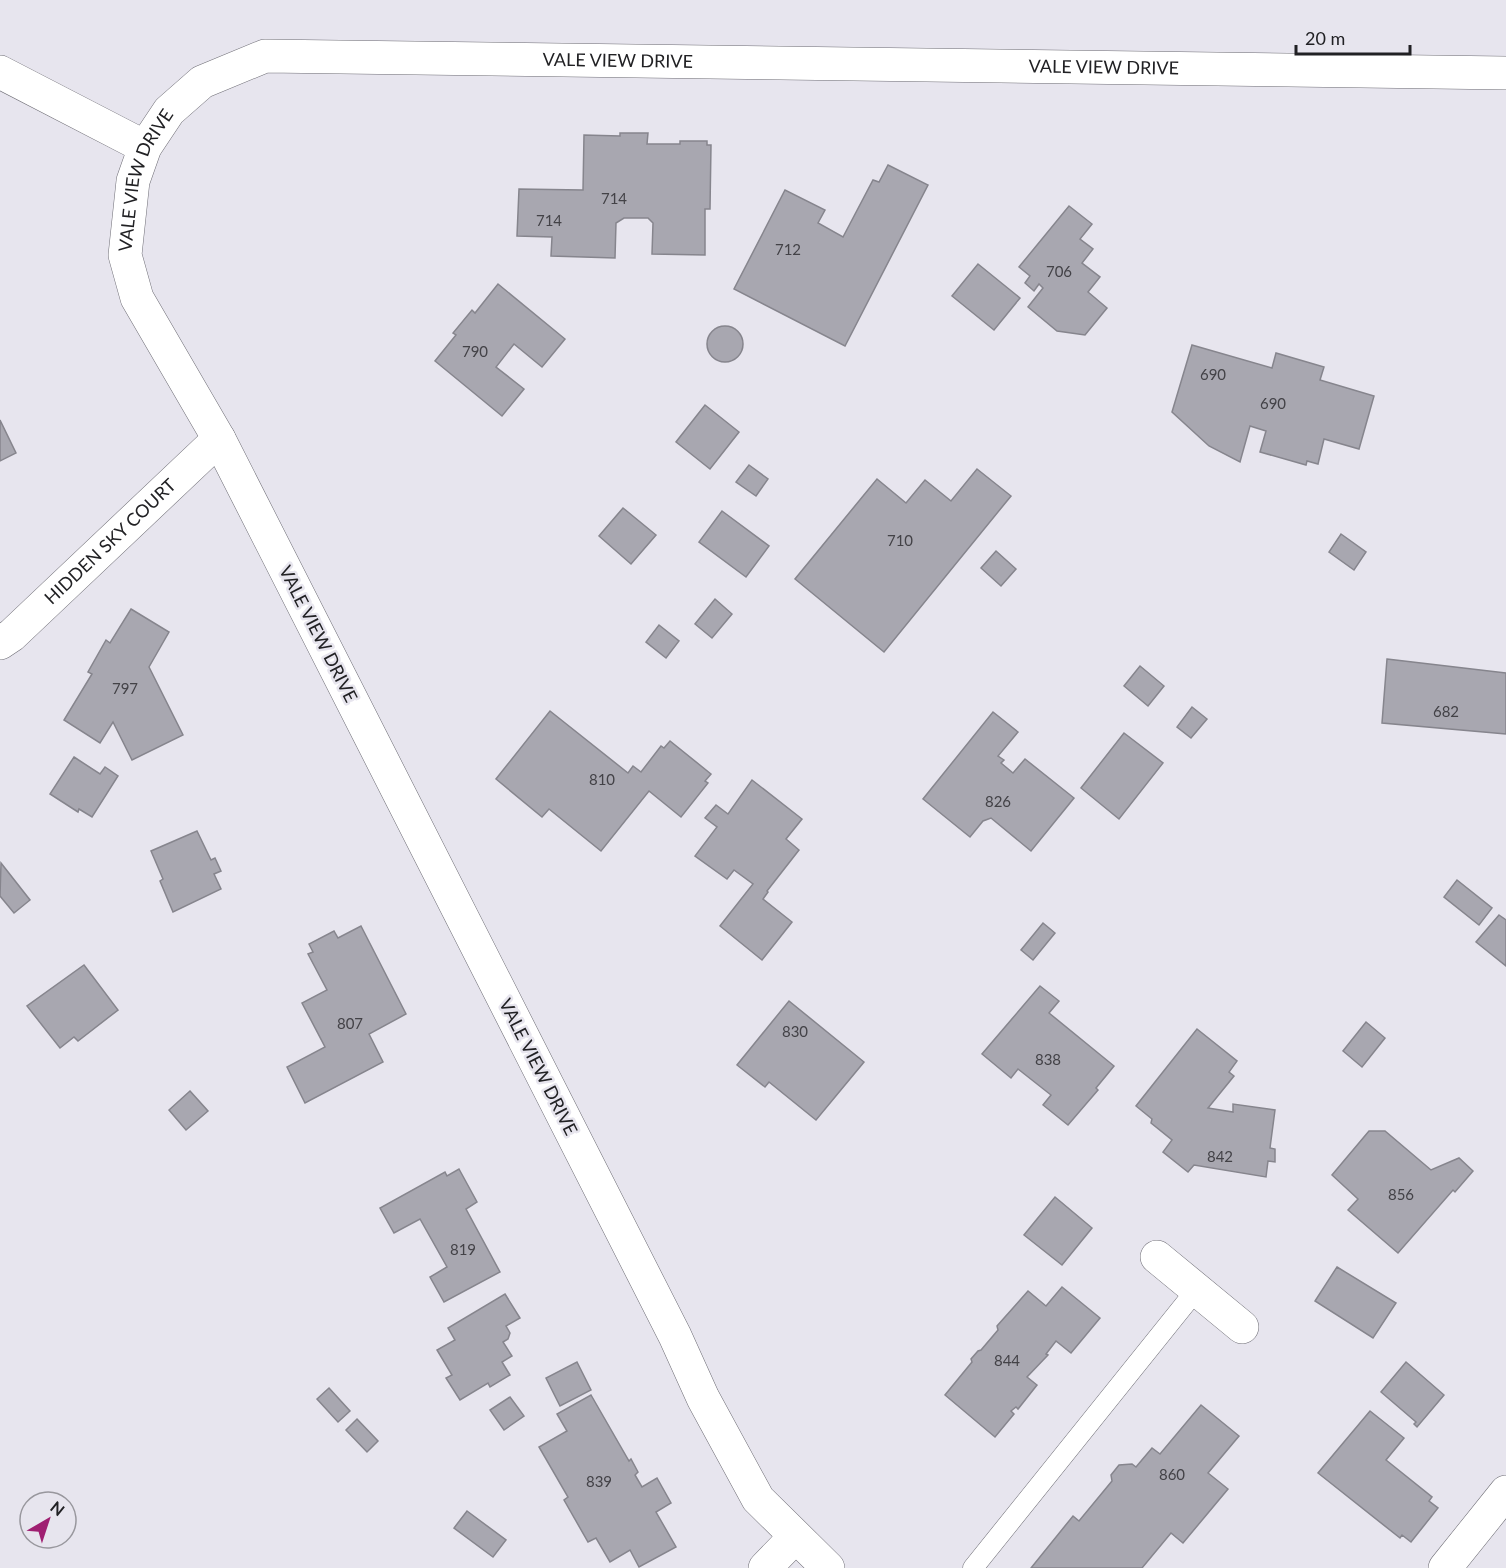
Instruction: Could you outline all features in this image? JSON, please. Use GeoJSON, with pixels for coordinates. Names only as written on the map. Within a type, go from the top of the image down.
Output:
{"type":"FeatureCollection","features":[{"type":"Feature","properties":{"kind":"street","name":"VALE VIEW DRIVE"},"geometry":{"type":"LineString","coordinates":[[828,1568],[758,1499],[704,1398],[670,1326],[219,439],[136,298],[125,255],[133,181],[145,147],[169,111],[202,82],[265,56],[1506,73]]}},
{"type":"Feature","properties":{"kind":"street"},"geometry":{"type":"LineString","coordinates":[[0,72],[145,147]]}},
{"type":"Feature","properties":{"kind":"street","name":"HIDDEN SKY COURT"},"geometry":{"type":"LineString","coordinates":[[0,643],[12,635],[219,439]]}},
{"type":"Feature","properties":{"kind":"street"},"geometry":{"type":"LineString","coordinates":[[1157,1257],[1242,1327]]}},
{"type":"Feature","properties":{"kind":"street"},"geometry":{"type":"LineString","coordinates":[[1445,1568],[1506,1492]]}},
{"type":"Feature","properties":{"kind":"street"},"geometry":{"type":"LineString","coordinates":[[765,1568],[795,1537]]}},
{"type":"Feature","properties":{"kind":"lane"},"geometry":{"type":"LineString","coordinates":[[973,1568],[1197,1289]]}},
{"type":"Feature","properties":{"kind":"building"},"geometry":{"type":"Polygon","coordinates":[[[620,133],[648,133],[647,144],[707,141],[707,145],[711,145],[710,209],[705,209],[705,255],[652,254],[653,223],[648,218],[624,218],[616,223],[615,258],[551,256],[552,237],[517,236],[519,189],[583,190],[584,135],[620,136],[620,133]]]}},
{"type":"Feature","properties":{"kind":"building"},"geometry":{"type":"Polygon","coordinates":[[[888,165],[928,185],[845,346],[734,289],[785,190],[825,210],[818,223],[843,237],[873,180],[879,182],[888,165]]]}},
{"type":"Feature","properties":{"kind":"building"},"geometry":{"type":"Polygon","coordinates":[[[1069,206],[1092,224],[1080,239],[1093,249],[1082,263],[1100,277],[1088,292],[1107,308],[1085,335],[1057,331],[1028,307],[1043,288],[1039,284],[1034,291],[1025,283],[1030,276],[1019,267],[1069,206]]]}},
{"type":"Feature","properties":{"kind":"building"},"geometry":{"type":"Polygon","coordinates":[[[978,264],[1020,298],[994,330],[952,296],[978,264]]]}},
{"type":"Feature","properties":{"kind":"building"},"geometry":{"type":"Polygon","coordinates":[[[498,284],[565,339],[542,367],[514,344],[496,367],[524,389],[502,416],[435,361],[456,335],[453,333],[472,310],[475,313],[498,284]]]}},
{"type":"Feature","properties":{"kind":"building"},"geometry":{"type":"Polygon","coordinates":[[[725,326],[738,331],[743,344],[738,357],[725,362],[712,357],[707,344],[712,331],[725,326]]]}},
{"type":"Feature","properties":{"kind":"building"},"geometry":{"type":"Polygon","coordinates":[[[1192,345],[1272,368],[1276,353],[1324,367],[1320,380],[1374,396],[1359,449],[1324,439],[1318,464],[1307,461],[1306,465],[1260,452],[1266,431],[1250,426],[1240,462],[1209,446],[1172,412],[1192,345]]]}},
{"type":"Feature","properties":{"kind":"building"},"geometry":{"type":"Polygon","coordinates":[[[705,405],[739,432],[710,469],[676,442],[705,405]]]}},
{"type":"Feature","properties":{"kind":"building"},"geometry":{"type":"Polygon","coordinates":[[[0,420],[16,453],[0,461],[0,420]]]}},
{"type":"Feature","properties":{"kind":"building"},"geometry":{"type":"Polygon","coordinates":[[[749,465],[768,479],[756,496],[736,482],[749,465]]]}},
{"type":"Feature","properties":{"kind":"building"},"geometry":{"type":"Polygon","coordinates":[[[977,469],[1011,496],[884,652],[795,579],[877,479],[906,503],[925,480],[951,501],[977,469]]]}},
{"type":"Feature","properties":{"kind":"building"},"geometry":{"type":"Polygon","coordinates":[[[623,508],[656,535],[631,564],[599,536],[623,508]]]}},
{"type":"Feature","properties":{"kind":"building"},"geometry":{"type":"Polygon","coordinates":[[[722,511],[769,546],[746,577],[699,542],[722,511]]]}},
{"type":"Feature","properties":{"kind":"building"},"geometry":{"type":"Polygon","coordinates":[[[1341,534],[1366,552],[1354,570],[1329,552],[1341,534]]]}},
{"type":"Feature","properties":{"kind":"building"},"geometry":{"type":"Polygon","coordinates":[[[996,551],[1016,569],[1001,586],[981,568],[996,551]]]}},
{"type":"Feature","properties":{"kind":"building"},"geometry":{"type":"Polygon","coordinates":[[[715,599],[732,614],[712,638],[695,624],[715,599]]]}},
{"type":"Feature","properties":{"kind":"building"},"geometry":{"type":"Polygon","coordinates":[[[131,609],[169,632],[149,667],[183,735],[132,760],[113,722],[100,743],[64,720],[92,674],[88,672],[106,640],[110,643],[131,609]]]}},
{"type":"Feature","properties":{"kind":"building"},"geometry":{"type":"Polygon","coordinates":[[[659,625],[679,641],[666,658],[646,642],[659,625]]]}},
{"type":"Feature","properties":{"kind":"building"},"geometry":{"type":"Polygon","coordinates":[[[1387,659],[1506,673],[1506,734],[1382,723],[1387,659]]]}},
{"type":"Feature","properties":{"kind":"building"},"geometry":{"type":"Polygon","coordinates":[[[1140,666],[1164,686],[1148,706],[1124,686],[1140,666]]]}},
{"type":"Feature","properties":{"kind":"building"},"geometry":{"type":"Polygon","coordinates":[[[1192,707],[1207,719],[1191,738],[1177,727],[1192,707]]]}},
{"type":"Feature","properties":{"kind":"building"},"geometry":{"type":"Polygon","coordinates":[[[550,711],[628,773],[633,766],[641,772],[661,746],[664,748],[670,741],[711,774],[705,781],[708,783],[681,817],[649,791],[601,851],[549,809],[542,817],[496,779],[550,711]]]}},
{"type":"Feature","properties":{"kind":"building"},"geometry":{"type":"Polygon","coordinates":[[[993,712],[1018,732],[998,756],[1004,760],[1001,763],[1013,773],[1025,759],[1074,798],[1031,851],[991,818],[983,821],[970,837],[923,799],[993,712]]]}},
{"type":"Feature","properties":{"kind":"building"},"geometry":{"type":"Polygon","coordinates":[[[1124,733],[1163,763],[1119,819],[1081,788],[1124,733]]]}},
{"type":"Feature","properties":{"kind":"building"},"geometry":{"type":"Polygon","coordinates":[[[74,757],[100,774],[105,767],[118,776],[92,817],[79,809],[78,812],[50,794],[74,757]]]}},
{"type":"Feature","properties":{"kind":"building"},"geometry":{"type":"Polygon","coordinates":[[[752,780],[802,819],[786,839],[799,850],[763,899],[792,922],[762,960],[720,926],[753,884],[734,870],[727,879],[695,856],[717,827],[705,818],[716,805],[728,814],[752,780]]]}},
{"type":"Feature","properties":{"kind":"building"},"geometry":{"type":"Polygon","coordinates":[[[197,831],[211,860],[215,858],[221,871],[214,874],[221,889],[173,912],[151,851],[197,831]]]}},
{"type":"Feature","properties":{"kind":"building"},"geometry":{"type":"Polygon","coordinates":[[[1,863],[30,900],[14,913],[0,896],[1,863]]]}},
{"type":"Feature","properties":{"kind":"building"},"geometry":{"type":"Polygon","coordinates":[[[1457,880],[1492,908],[1479,925],[1444,897],[1457,880]]]}},
{"type":"Feature","properties":{"kind":"building"},"geometry":{"type":"Polygon","coordinates":[[[1499,915],[1506,920],[1506,966],[1476,942],[1499,915]]]}},
{"type":"Feature","properties":{"kind":"building"},"geometry":{"type":"Polygon","coordinates":[[[1043,923],[1055,933],[1033,960],[1021,950],[1043,923]]]}},
{"type":"Feature","properties":{"kind":"building"},"geometry":{"type":"Polygon","coordinates":[[[361,926],[406,1014],[369,1034],[383,1062],[305,1103],[287,1067],[325,1047],[302,1003],[327,990],[308,954],[313,952],[309,944],[334,931],[338,938],[361,926]]]}},
{"type":"Feature","properties":{"kind":"building"},"geometry":{"type":"Polygon","coordinates":[[[84,965],[118,1010],[78,1041],[74,1037],[60,1048],[27,1006],[84,965]]]}},
{"type":"Feature","properties":{"kind":"building"},"geometry":{"type":"Polygon","coordinates":[[[1040,986],[1059,1001],[1049,1013],[1114,1066],[1096,1088],[1098,1090],[1068,1125],[1043,1105],[1051,1095],[1018,1069],[1011,1078],[982,1054],[1040,986]]]}},
{"type":"Feature","properties":{"kind":"building"},"geometry":{"type":"Polygon","coordinates":[[[789,1001],[864,1062],[816,1120],[769,1082],[765,1087],[737,1065],[789,1001]]]}},
{"type":"Feature","properties":{"kind":"building"},"geometry":{"type":"Polygon","coordinates":[[[1366,1022],[1385,1038],[1362,1067],[1343,1051],[1366,1022]]]}},
{"type":"Feature","properties":{"kind":"building"},"geometry":{"type":"Polygon","coordinates":[[[1197,1029],[1237,1061],[1229,1072],[1234,1076],[1208,1108],[1233,1112],[1233,1104],[1275,1110],[1270,1148],[1275,1149],[1275,1162],[1268,1161],[1266,1177],[1194,1165],[1188,1172],[1163,1152],[1172,1140],[1151,1123],[1152,1119],[1136,1106],[1197,1029]]]}},
{"type":"Feature","properties":{"kind":"building"},"geometry":{"type":"Polygon","coordinates":[[[190,1091],[208,1111],[186,1130],[169,1110],[190,1091]]]}},
{"type":"Feature","properties":{"kind":"building"},"geometry":{"type":"Polygon","coordinates":[[[1369,1131],[1385,1131],[1431,1170],[1459,1158],[1473,1171],[1455,1192],[1453,1190],[1398,1253],[1348,1210],[1358,1199],[1332,1175],[1369,1131]]]}},
{"type":"Feature","properties":{"kind":"building"},"geometry":{"type":"Polygon","coordinates":[[[459,1169],[477,1202],[466,1209],[500,1272],[444,1302],[430,1277],[447,1267],[420,1219],[394,1233],[380,1208],[445,1172],[447,1176],[459,1169]]]}},
{"type":"Feature","properties":{"kind":"building"},"geometry":{"type":"Polygon","coordinates":[[[1055,1197],[1092,1228],[1062,1265],[1024,1235],[1055,1197]]]}},
{"type":"Feature","properties":{"kind":"building"},"geometry":{"type":"Polygon","coordinates":[[[1337,1267],[1396,1303],[1373,1338],[1315,1301],[1337,1267]]]}},
{"type":"Feature","properties":{"kind":"building"},"geometry":{"type":"Polygon","coordinates":[[[1062,1287],[1100,1318],[1071,1353],[1056,1341],[1046,1354],[1048,1355],[1027,1377],[1037,1385],[1018,1409],[1016,1407],[1011,1411],[1014,1414],[995,1437],[945,1395],[972,1362],[971,1359],[998,1330],[997,1326],[1028,1291],[1046,1306],[1062,1287]]]}},
{"type":"Feature","properties":{"kind":"building"},"geometry":{"type":"Polygon","coordinates":[[[505,1294],[520,1318],[506,1326],[510,1333],[508,1339],[503,1342],[512,1356],[502,1362],[510,1375],[490,1387],[488,1383],[460,1400],[446,1378],[452,1375],[437,1350],[455,1340],[448,1328],[505,1294]]]}},
{"type":"Feature","properties":{"kind":"building"},"geometry":{"type":"Polygon","coordinates":[[[577,1362],[591,1390],[560,1406],[546,1378],[577,1362]]]}},
{"type":"Feature","properties":{"kind":"building"},"geometry":{"type":"Polygon","coordinates":[[[1406,1362],[1444,1395],[1417,1427],[1414,1424],[1416,1422],[1381,1392],[1406,1362]]]}},
{"type":"Feature","properties":{"kind":"building"},"geometry":{"type":"Polygon","coordinates":[[[329,1388],[350,1411],[338,1422],[317,1399],[329,1388]]]}},
{"type":"Feature","properties":{"kind":"building"},"geometry":{"type":"Polygon","coordinates":[[[591,1395],[629,1461],[631,1459],[638,1472],[635,1475],[642,1487],[657,1478],[671,1503],[656,1512],[676,1547],[639,1567],[630,1550],[610,1562],[596,1538],[588,1542],[564,1500],[568,1497],[539,1447],[567,1431],[557,1414],[591,1395]]]}},
{"type":"Feature","properties":{"kind":"building"},"geometry":{"type":"Polygon","coordinates":[[[510,1397],[524,1416],[504,1430],[490,1410],[510,1397]]]}},
{"type":"Feature","properties":{"kind":"building"},"geometry":{"type":"Polygon","coordinates":[[[1201,1405],[1239,1436],[1208,1473],[1228,1489],[1183,1543],[1171,1533],[1142,1568],[1031,1568],[1073,1516],[1079,1521],[1112,1481],[1111,1475],[1119,1465],[1132,1464],[1136,1467],[1152,1448],[1160,1454],[1201,1405]]]}},
{"type":"Feature","properties":{"kind":"building"},"geometry":{"type":"Polygon","coordinates":[[[1370,1411],[1404,1438],[1386,1460],[1432,1497],[1429,1501],[1438,1508],[1411,1542],[1402,1535],[1400,1538],[1318,1473],[1370,1411]]]}},
{"type":"Feature","properties":{"kind":"building"},"geometry":{"type":"Polygon","coordinates":[[[357,1419],[378,1441],[367,1452],[346,1430],[357,1419]]]}},
{"type":"Feature","properties":{"kind":"building"},"geometry":{"type":"Polygon","coordinates":[[[467,1511],[506,1540],[493,1557],[454,1528],[467,1511]]]}}]}
